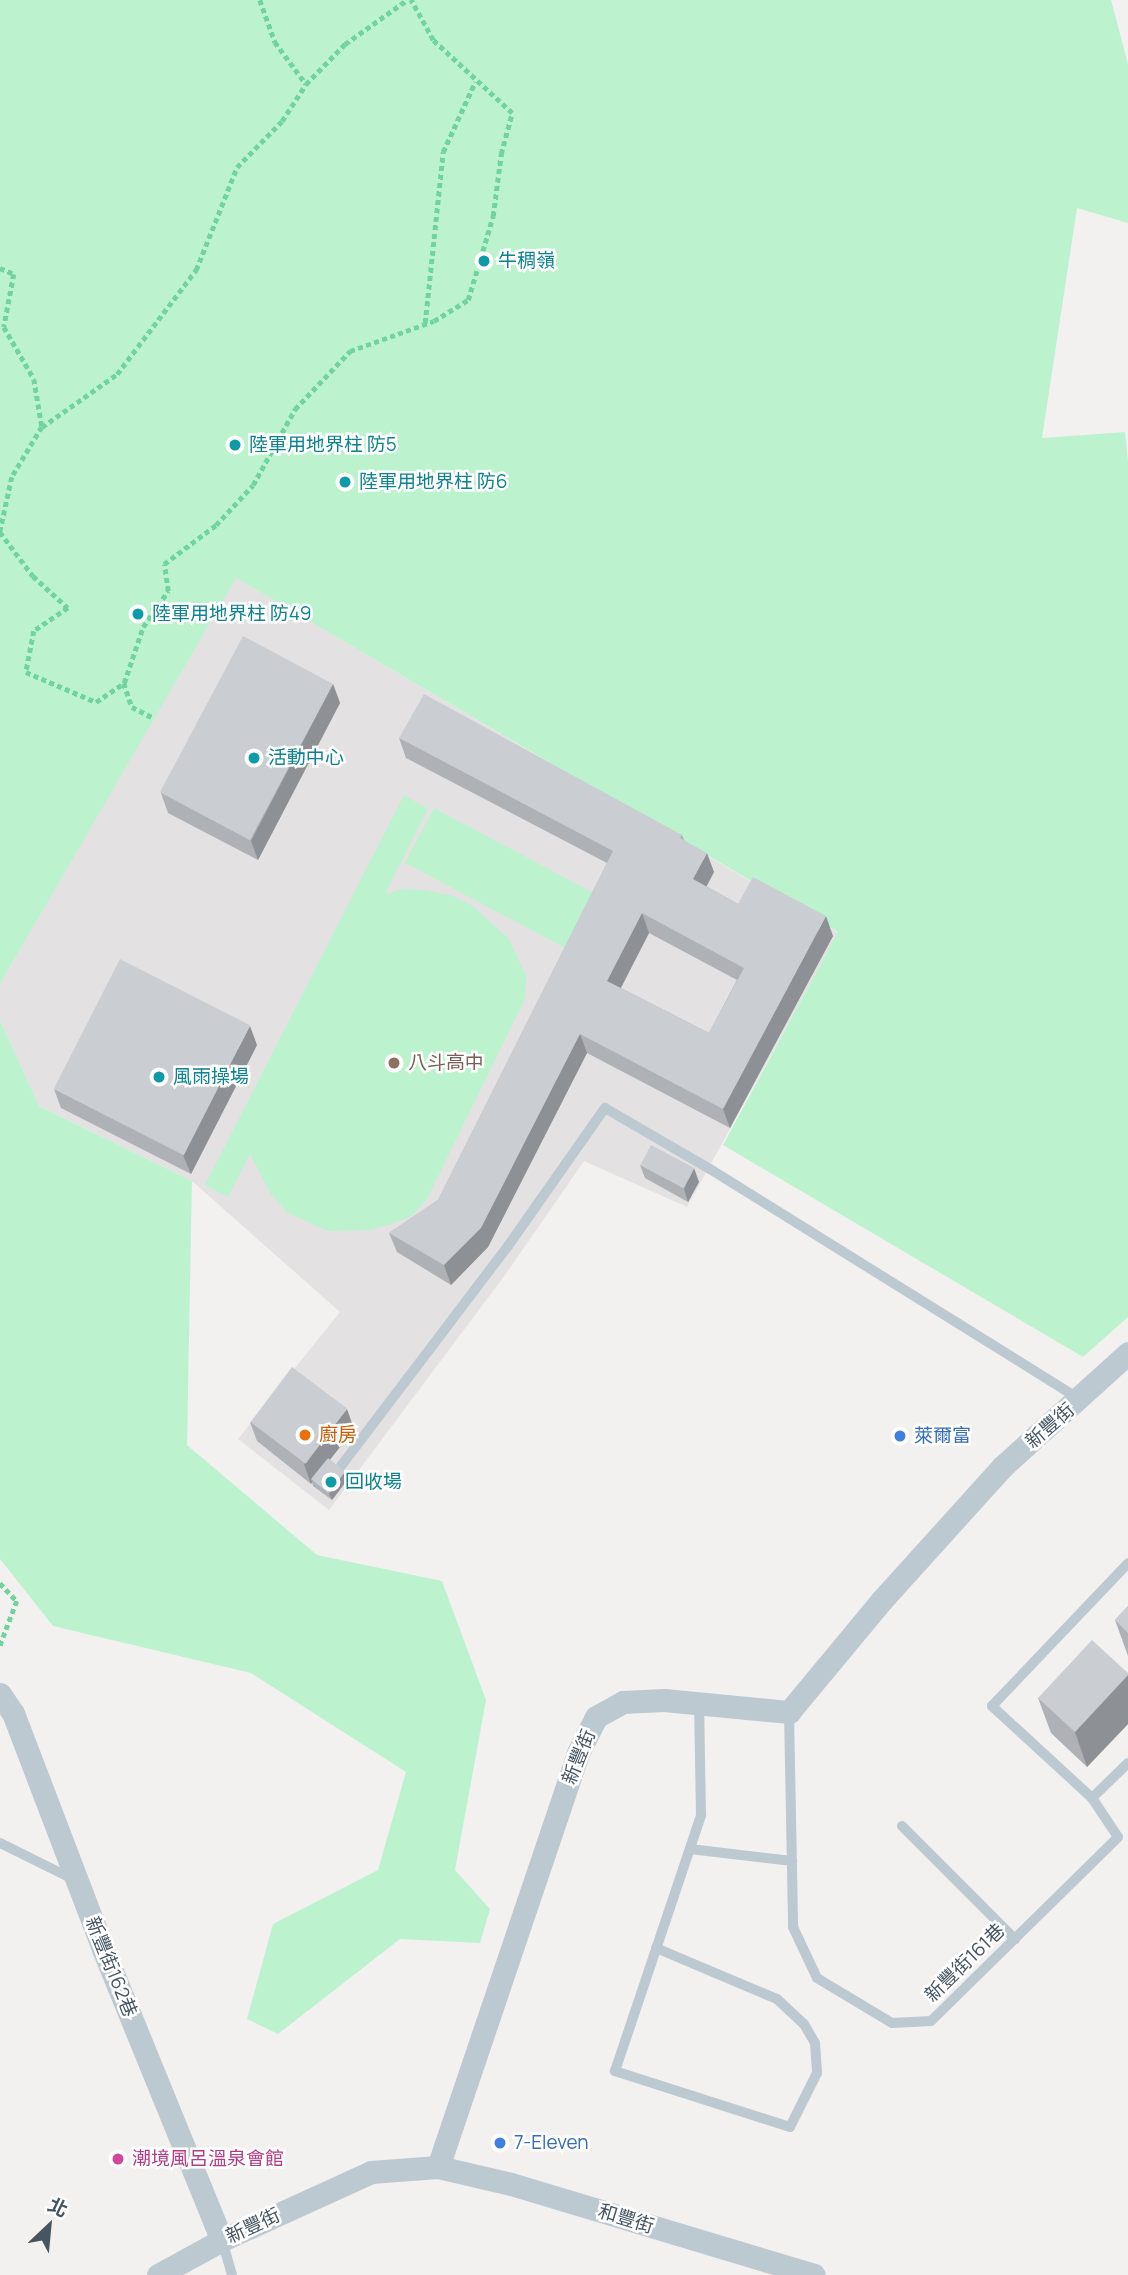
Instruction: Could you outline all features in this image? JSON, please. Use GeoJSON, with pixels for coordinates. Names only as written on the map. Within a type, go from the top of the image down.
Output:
{"type":"FeatureCollection","features":[{"type":"Feature","properties":{"kind":"street","name":"新豐街"},"geometry":{"type":"LineString","coordinates":[[158,2275],[222,2240],[371,2172],[438,2167],[578,1754],[596,1717],[623,1702],[664,1700],[789,1712],[881,1601],[1002,1467],[1128,1353]]}},
{"type":"Feature","properties":{"kind":"street","name":"新豐街162巷"},"geometry":{"type":"LineString","coordinates":[[0,1694],[13,1713],[77,1881],[222,2240]]}},
{"type":"Feature","properties":{"kind":"street","name":"和豐街"},"geometry":{"type":"LineString","coordinates":[[438,2167],[511,2184],[814,2275]]}},
{"type":"Feature","properties":{"kind":"lane"},"geometry":{"type":"LineString","coordinates":[[341,1465],[508,1246],[605,1108],[710,1169],[1080,1399]]}},
{"type":"Feature","properties":{"kind":"lane","name":"新豐街161巷"},"geometry":{"type":"LineString","coordinates":[[789,1712],[793,1927],[817,1978],[892,2023],[931,2021],[1123,1839],[1092,1798],[992,1706],[1128,1563]]}},
{"type":"Feature","properties":{"kind":"lane"},"geometry":{"type":"LineString","coordinates":[[656,1948],[777,1999],[804,2024],[815,2043],[817,2073],[790,2127],[615,2071],[656,1948],[690,1849],[701,1815],[699,1705]]}},
{"type":"Feature","properties":{"kind":"lane"},"geometry":{"type":"LineString","coordinates":[[1092,1798],[1128,1763]]}},
{"type":"Feature","properties":{"kind":"lane"},"geometry":{"type":"LineString","coordinates":[[902,1826],[1015,1939]]}},
{"type":"Feature","properties":{"kind":"lane"},"geometry":{"type":"LineString","coordinates":[[0,1843],[77,1881]]}},
{"type":"Feature","properties":{"kind":"lane"},"geometry":{"type":"LineString","coordinates":[[690,1849],[792,1861]]}},
{"type":"Feature","properties":{"kind":"lane"},"geometry":{"type":"LineString","coordinates":[[222,2240],[232,2275]]}},
{"type":"Feature","properties":{"kind":"path"},"geometry":{"type":"LineString","coordinates":[[260,0],[275,43],[306,84]]}},
{"type":"Feature","properties":{"kind":"path"},"geometry":{"type":"LineString","coordinates":[[409,0],[433,40],[475,82],[512,113],[501,154],[493,216],[468,300],[425,323],[350,351],[295,409],[253,485],[216,525],[164,564],[168,591],[144,627],[124,683],[96,702],[26,673],[34,631],[68,608],[33,576],[1,532],[12,477],[43,427],[117,374],[196,270],[237,167],[282,121],[306,84],[345,44],[409,0]]}},
{"type":"Feature","properties":{"kind":"path"},"geometry":{"type":"LineString","coordinates":[[425,323],[443,152],[475,82]]}},
{"type":"Feature","properties":{"kind":"path"},"geometry":{"type":"LineString","coordinates":[[0,268],[14,274],[4,327],[34,379],[43,427]]}},
{"type":"Feature","properties":{"kind":"path"},"geometry":{"type":"LineString","coordinates":[[124,683],[132,707],[154,718]]}},
{"type":"Feature","properties":{"kind":"path"},"geometry":{"type":"LineString","coordinates":[[0,1583],[17,1601],[0,1646]]}},
{"type":"Feature","properties":{"kind":"shaded area","name":"八斗高中"},"geometry":{"type":"Polygon","coordinates":[[[235,577],[838,933],[687,1207],[584,1161],[505,1275],[329,1510],[238,1439],[340,1312],[192,1181],[39,1106],[0,1020],[0,984],[235,577]]]}},
{"type":"Feature","properties":{"kind":"green space"},"geometry":{"type":"Polygon","coordinates":[[[0,0],[1111,0],[1128,64],[1128,223],[1077,208],[1042,438],[1125,432],[1128,461],[1128,1317],[1083,1357],[723,1145],[838,932],[236,578],[0,984],[0,0]]]}},
{"type":"Feature","properties":{"kind":"green space"},"geometry":{"type":"Polygon","coordinates":[[[404,795],[428,809],[385,894],[402,889],[425,890],[453,896],[473,906],[509,939],[527,978],[524,1001],[427,1199],[412,1216],[391,1224],[370,1230],[328,1231],[288,1213],[270,1193],[250,1154],[228,1197],[205,1185],[404,795]]]}},
{"type":"Feature","properties":{"kind":"green space"},"geometry":{"type":"Polygon","coordinates":[[[434,808],[595,893],[566,948],[405,863],[434,808]]]}},
{"type":"Feature","properties":{"kind":"green space"},"geometry":{"type":"Polygon","coordinates":[[[0,1020],[39,1106],[192,1181],[187,1445],[317,1555],[442,1581],[486,1700],[455,1870],[490,1909],[480,1943],[400,1939],[278,2034],[247,2019],[273,1924],[378,1870],[406,1772],[251,1673],[53,1626],[0,1559],[0,1020]]]}},
{"type":"Feature","properties":{"kind":"building","name":"活動中心"},"geometry":{"type":"Polygon","coordinates":[[[243,636],[333,684],[250,840],[160,792],[243,636]]]}},
{"type":"Feature","properties":{"kind":"building"},"geometry":{"type":"Polygon","coordinates":[[[424,694],[682,835],[680,838],[707,853],[693,879],[738,904],[753,877],[826,916],[723,1109],[580,1034],[481,1228],[444,1265],[389,1233],[438,1200],[613,851],[399,738],[424,694]],[[642,913],[607,981],[709,1033],[744,968],[642,913]]]}},
{"type":"Feature","properties":{"kind":"building","name":"風雨操場"},"geometry":{"type":"Polygon","coordinates":[[[120,959],[250,1025],[184,1155],[54,1089],[120,959]]]}},
{"type":"Feature","properties":{"kind":"building"},"geometry":{"type":"Polygon","coordinates":[[[651,1145],[694,1168],[683,1188],[640,1165],[651,1145]]]}},
{"type":"Feature","properties":{"kind":"building","name":"廚房"},"geometry":{"type":"Polygon","coordinates":[[[292,1367],[347,1409],[306,1464],[250,1422],[292,1367]]]}},
{"type":"Feature","properties":{"kind":"building"},"geometry":{"type":"Polygon","coordinates":[[[328,1458],[345,1472],[328,1493],[311,1479],[328,1458]]]}},
{"type":"Feature","properties":{"kind":"building"},"geometry":{"type":"Polygon","coordinates":[[[1128,1606],[1128,1633],[1115,1620],[1128,1606]]]}},
{"type":"Feature","properties":{"kind":"building"},"geometry":{"type":"Polygon","coordinates":[[[1092,1640],[1128,1675],[1075,1732],[1038,1698],[1092,1640]]]}},
{"type":"Feature","properties":{"kind":"place","name":"牛稠嶺"},"geometry":{"type":"Point","coordinates":[484,261]}},
{"type":"Feature","properties":{"kind":"place","name":"陸軍用地界柱 防5"},"geometry":{"type":"Point","coordinates":[235,445]}},
{"type":"Feature","properties":{"kind":"place","name":"陸軍用地界柱 防6"},"geometry":{"type":"Point","coordinates":[345,482]}},
{"type":"Feature","properties":{"kind":"place","name":"陸軍用地界柱 防49"},"geometry":{"type":"Point","coordinates":[138,614]}},
{"type":"Feature","properties":{"kind":"place","name":"活動中心"},"geometry":{"type":"Point","coordinates":[254,758]}},
{"type":"Feature","properties":{"kind":"place","name":"八斗高中"},"geometry":{"type":"Point","coordinates":[394,1063]}},
{"type":"Feature","properties":{"kind":"place","name":"風雨操場"},"geometry":{"type":"Point","coordinates":[159,1077]}},
{"type":"Feature","properties":{"kind":"place","name":"廚房"},"geometry":{"type":"Point","coordinates":[305,1435]}},
{"type":"Feature","properties":{"kind":"place","name":"萊爾富"},"geometry":{"type":"Point","coordinates":[900,1436]}},
{"type":"Feature","properties":{"kind":"place","name":"回收場"},"geometry":{"type":"Point","coordinates":[331,1482]}},
{"type":"Feature","properties":{"kind":"place","name":"7-Eleven"},"geometry":{"type":"Point","coordinates":[500,2143]}},
{"type":"Feature","properties":{"kind":"place","name":"潮境風呂溫泉會館"},"geometry":{"type":"Point","coordinates":[118,2159]}}]}
